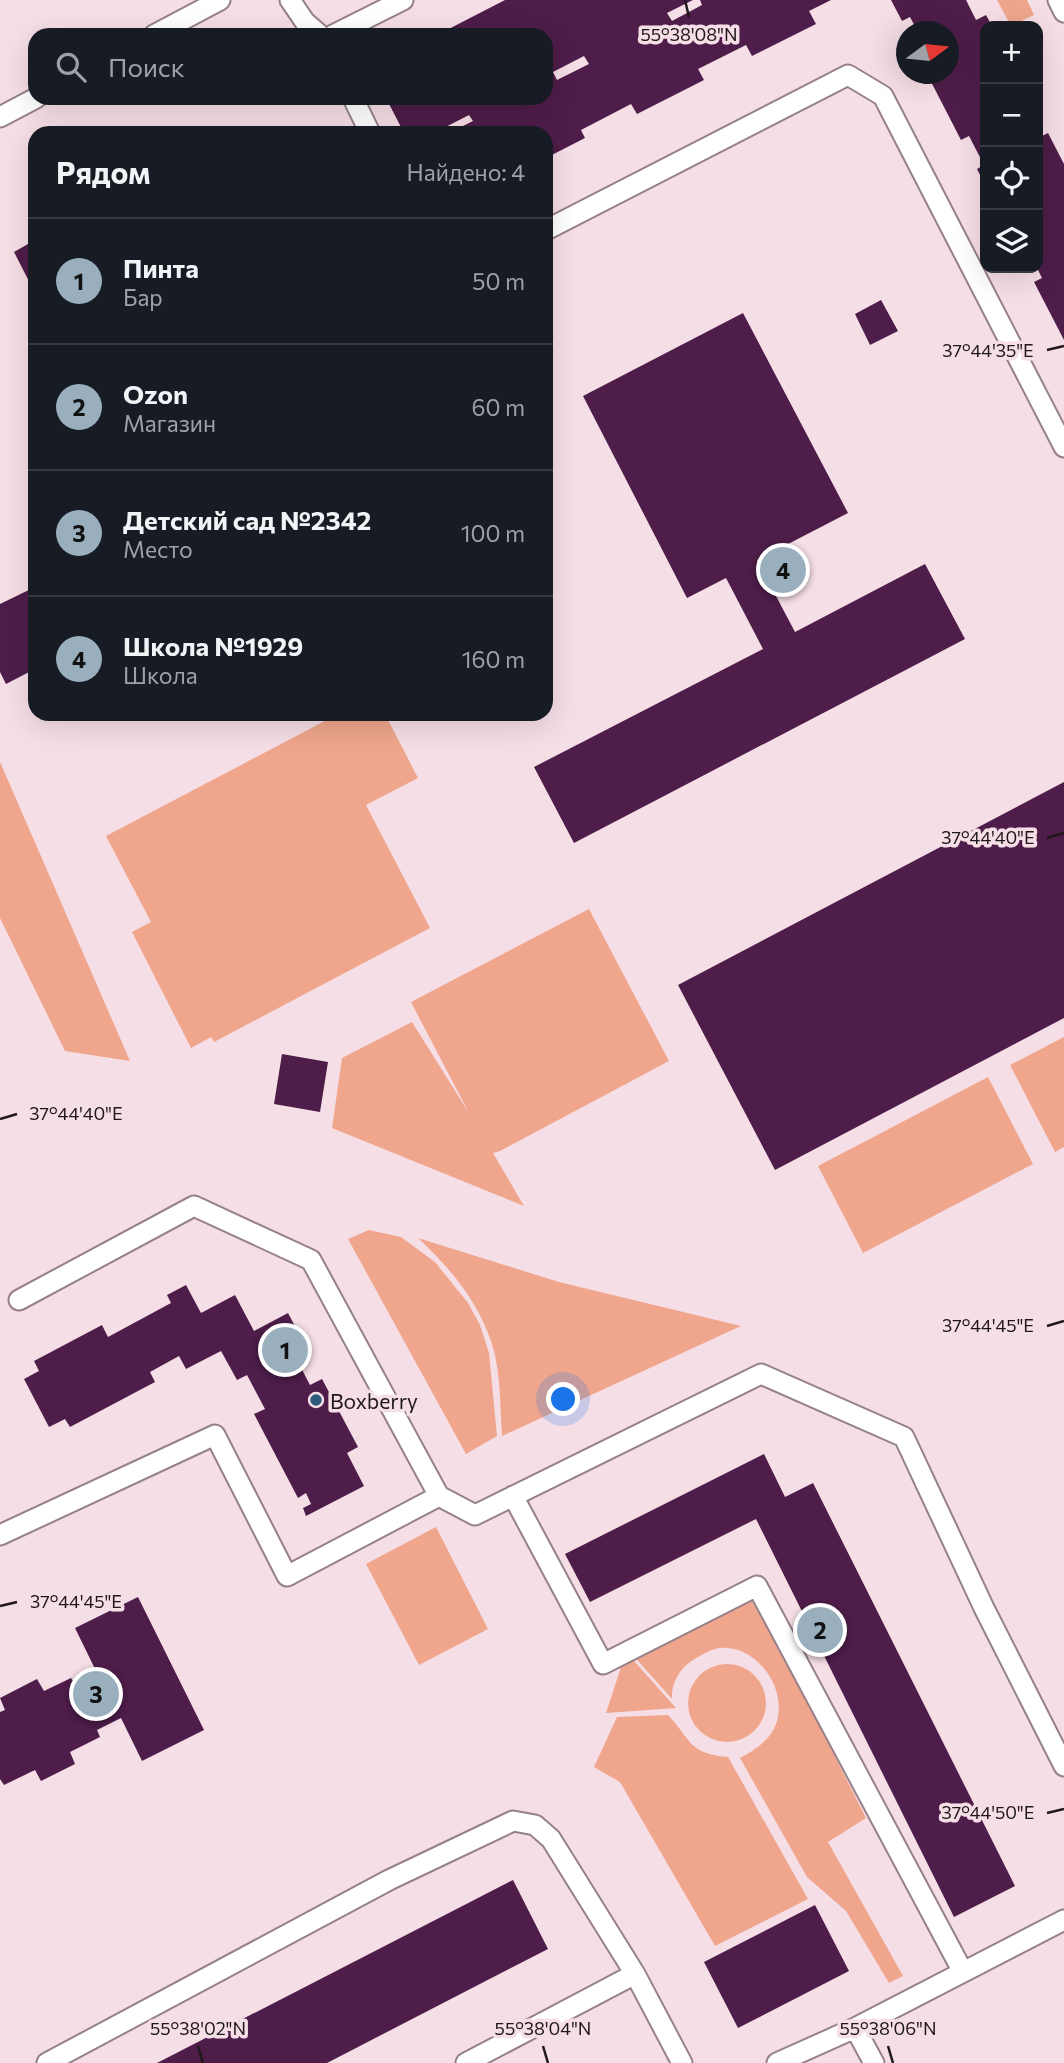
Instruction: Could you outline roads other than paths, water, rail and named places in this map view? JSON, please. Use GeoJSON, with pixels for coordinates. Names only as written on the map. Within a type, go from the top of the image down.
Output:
{"type":"FeatureCollection","features":[{"type":"Feature","properties":{"kind":"lane"},"geometry":{"type":"LineString","coordinates":[[168,28],[220,0]]}},
{"type":"Feature","properties":{"kind":"lane"},"geometry":{"type":"LineString","coordinates":[[290,0],[312,28]]}},
{"type":"Feature","properties":{"kind":"lane"},"geometry":{"type":"LineString","coordinates":[[347,28],[402,0]]}},
{"type":"Feature","properties":{"kind":"lane"},"geometry":{"type":"LineString","coordinates":[[1058,0],[1064,12]]}},
{"type":"Feature","properties":{"kind":"lane"},"geometry":{"type":"LineString","coordinates":[[553,226],[848,75],[883,96],[1064,447]]}},
{"type":"Feature","properties":{"kind":"lane"},"geometry":{"type":"LineString","coordinates":[[0,117],[28,102]]}},
{"type":"Feature","properties":{"kind":"lane"},"geometry":{"type":"LineString","coordinates":[[356,105],[367,126]]}},
{"type":"Feature","properties":{"kind":"lane"},"geometry":{"type":"LineString","coordinates":[[19,1300],[194,1206],[310,1260],[439,1496],[475,1515],[761,1374],[904,1437],[984,1608],[1064,1766]]}},
{"type":"Feature","properties":{"kind":"lane"},"geometry":{"type":"LineString","coordinates":[[0,1535],[215,1435],[286,1576],[439,1496]]}},
{"type":"Feature","properties":{"kind":"lane"},"geometry":{"type":"LineString","coordinates":[[513,1496],[603,1664],[757,1586],[962,1972]]}},
{"type":"Feature","properties":{"kind":"lane"},"geometry":{"type":"LineString","coordinates":[[47,2063],[389,1880],[513,1821],[535,1825],[551,1839],[635,1975],[682,2063]]}},
{"type":"Feature","properties":{"kind":"lane"},"geometry":{"type":"LineString","coordinates":[[777,2063],[855,2028],[1064,1920]]}},
{"type":"Feature","properties":{"kind":"lane"},"geometry":{"type":"LineString","coordinates":[[466,2063],[635,1975]]}},
{"type":"Feature","properties":{"kind":"lane"},"geometry":{"type":"LineString","coordinates":[[855,2028],[874,2063]]}},
{"type":"Feature","properties":{"kind":"place","name":"Школа №1929"},"geometry":{"type":"Point","coordinates":[783,570]}},
{"type":"Feature","properties":{"kind":"place","name":"Пинта"},"geometry":{"type":"Point","coordinates":[285,1350]}},
{"type":"Feature","properties":{"kind":"place","name":"Boxberry"},"geometry":{"type":"Point","coordinates":[316,1400]}},
{"type":"Feature","properties":{"kind":"place","name":"Ozon"},"geometry":{"type":"Point","coordinates":[820,1630]}},
{"type":"Feature","properties":{"kind":"place","name":"Детский сад №2342"},"geometry":{"type":"Point","coordinates":[96,1694]}}]}
